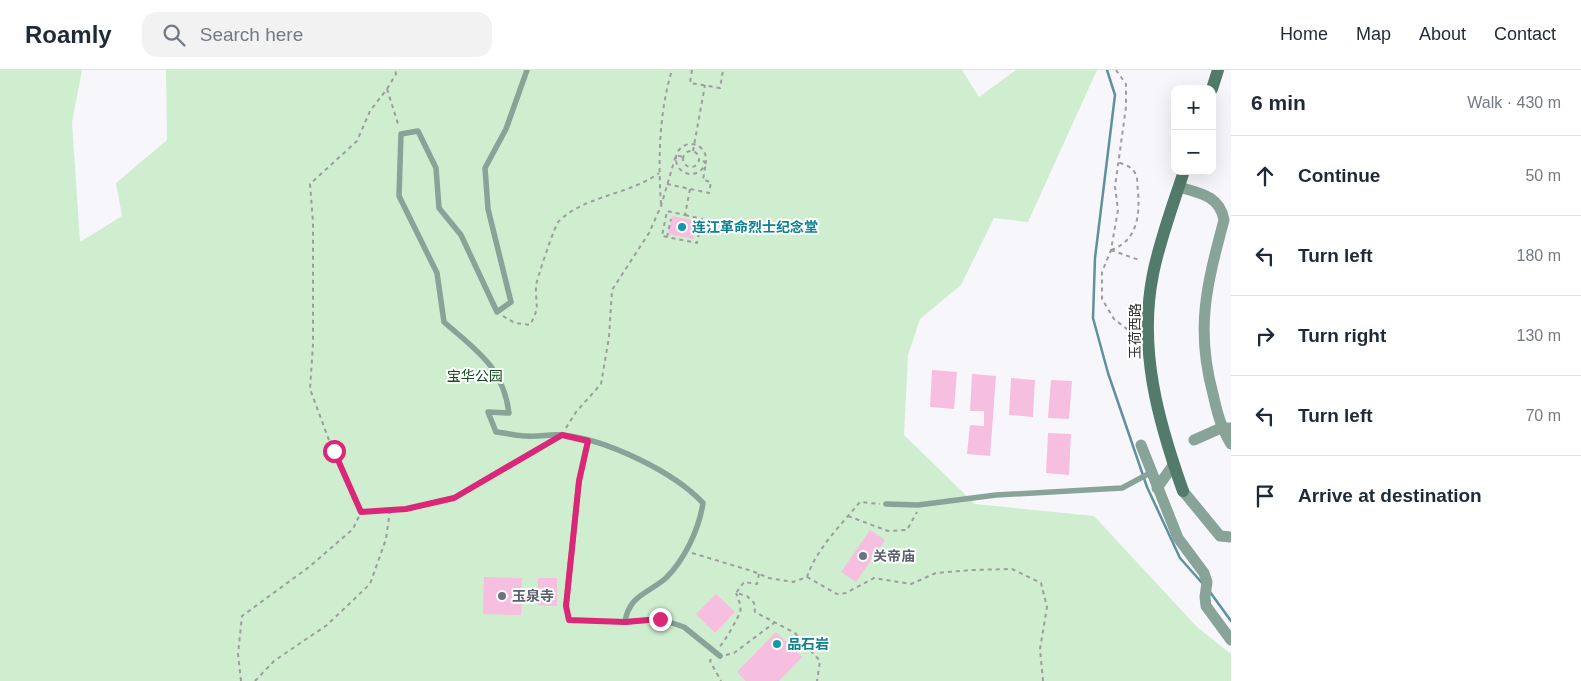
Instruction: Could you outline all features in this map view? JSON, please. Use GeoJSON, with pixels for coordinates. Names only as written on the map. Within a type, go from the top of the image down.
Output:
{"type":"FeatureCollection","features":[{"type":"Feature","properties":{"kind":"main road"},"geometry":{"type":"LineString","coordinates":[[1213,85],[1218,70]]}},
{"type":"Feature","properties":{"kind":"main road","name":"玉荷西路"},"geometry":{"type":"LineString","coordinates":[[1183,175],[1156,262],[1148,324],[1153,391],[1183,491]]}},
{"type":"Feature","properties":{"kind":"street"},"geometry":{"type":"LineString","coordinates":[[1179,187],[1211,198],[1227,211],[1204,301],[1202,329],[1207,372],[1231,444]]}},
{"type":"Feature","properties":{"kind":"street"},"geometry":{"type":"LineString","coordinates":[[1194,440],[1226,428]]}},
{"type":"Feature","properties":{"kind":"street"},"geometry":{"type":"LineString","coordinates":[[1141,445],[1150,473],[1178,538],[1204,573],[1207,582],[1206,606],[1231,640]]}},
{"type":"Feature","properties":{"kind":"street"},"geometry":{"type":"LineString","coordinates":[[1157,488],[1174,464]]}},
{"type":"Feature","properties":{"kind":"street"},"geometry":{"type":"LineString","coordinates":[[1183,491],[1220,536],[1231,536]]}},
{"type":"Feature","properties":{"kind":"lane"},"geometry":{"type":"LineString","coordinates":[[527,70],[506,129],[485,168],[488,208],[511,302],[497,312],[461,236],[439,208],[436,168],[418,131],[401,134],[399,196],[438,273],[444,322],[489,361],[506,394],[509,413],[488,412],[496,432],[528,437],[562,435],[604,445],[657,469],[691,490],[703,503],[700,520],[679,563],[664,580],[642,593],[627,612],[625,622],[660,619],[684,627],[720,656]]}},
{"type":"Feature","properties":{"kind":"lane"},"geometry":{"type":"LineString","coordinates":[[566,606],[579,481],[588,441]]}},
{"type":"Feature","properties":{"kind":"lane"},"geometry":{"type":"LineString","coordinates":[[886,504],[918,505],[996,495],[1122,488],[1150,473]]}},
{"type":"Feature","properties":{"kind":"path"},"geometry":{"type":"LineString","coordinates":[[241,681],[238,654],[242,616],[309,567],[353,530],[361,512],[334,451],[310,389],[313,344],[313,222],[310,184],[357,141],[370,111],[396,74],[395,70]]}},
{"type":"Feature","properties":{"kind":"path"},"geometry":{"type":"LineString","coordinates":[[661,206],[659,173],[666,90],[672,70]]}},
{"type":"Feature","properties":{"kind":"path"},"geometry":{"type":"LineString","coordinates":[[692,70],[690,83],[720,88],[723,70]]}},
{"type":"Feature","properties":{"kind":"path"},"geometry":{"type":"LineString","coordinates":[[1116,70],[1126,84],[1126,107],[1115,187],[1118,210],[1111,250],[1102,272],[1102,299],[1114,318],[1132,333]]}},
{"type":"Feature","properties":{"kind":"path"},"geometry":{"type":"LineString","coordinates":[[693,151],[705,85]]}},
{"type":"Feature","properties":{"kind":"path"},"geometry":{"type":"LineString","coordinates":[[387,89],[401,134]]}},
{"type":"Feature","properties":{"kind":"path"},"geometry":{"type":"LineString","coordinates":[[361,512],[406,509],[454,498],[562,435],[576,412],[601,384],[609,337],[612,290],[649,233],[661,206],[667,184],[676,155],[683,146],[695,144],[703,149],[706,162],[703,180],[711,182],[709,192],[667,184]]}},
{"type":"Feature","properties":{"kind":"path"},"geometry":{"type":"LineString","coordinates":[[683,157],[688,152],[693,151]]}},
{"type":"Feature","properties":{"kind":"path"},"geometry":{"type":"LineString","coordinates":[[683,157],[685,164],[694,166],[698,156],[693,151]]}},
{"type":"Feature","properties":{"kind":"path"},"geometry":{"type":"LineString","coordinates":[[676,155],[683,157]]}},
{"type":"Feature","properties":{"kind":"path"},"geometry":{"type":"LineString","coordinates":[[676,155],[678,167],[688,174]]}},
{"type":"Feature","properties":{"kind":"path"},"geometry":{"type":"LineString","coordinates":[[698,160],[706,162]]}},
{"type":"Feature","properties":{"kind":"path"},"geometry":{"type":"LineString","coordinates":[[688,174],[701,170],[706,162]]}},
{"type":"Feature","properties":{"kind":"path"},"geometry":{"type":"LineString","coordinates":[[1111,250],[1123,246],[1132,234],[1139,207],[1136,175],[1128,165],[1117,162]]}},
{"type":"Feature","properties":{"kind":"path"},"geometry":{"type":"LineString","coordinates":[[688,174],[690,166]]}},
{"type":"Feature","properties":{"kind":"path"},"geometry":{"type":"LineString","coordinates":[[497,312],[515,323],[530,326],[538,310],[536,284],[557,222],[576,208],[646,182],[659,173]]}},
{"type":"Feature","properties":{"kind":"path"},"geometry":{"type":"LineString","coordinates":[[685,215],[690,189]]}},
{"type":"Feature","properties":{"kind":"path"},"geometry":{"type":"LineString","coordinates":[[668,212],[685,215],[702,219],[697,243],[662,236],[668,212]]}},
{"type":"Feature","properties":{"kind":"path"},"geometry":{"type":"LineString","coordinates":[[667,237],[671,219]]}},
{"type":"Feature","properties":{"kind":"path"},"geometry":{"type":"LineString","coordinates":[[1111,250],[1139,260]]}},
{"type":"Feature","properties":{"kind":"path"},"geometry":{"type":"LineString","coordinates":[[807,577],[811,564],[822,547],[860,502],[886,504]]}},
{"type":"Feature","properties":{"kind":"path"},"geometry":{"type":"LineString","coordinates":[[848,516],[888,531],[907,530],[916,515],[918,505]]}},
{"type":"Feature","properties":{"kind":"path"},"geometry":{"type":"LineString","coordinates":[[255,681],[274,661],[326,625],[370,584],[386,539],[390,510]]}},
{"type":"Feature","properties":{"kind":"path"},"geometry":{"type":"LineString","coordinates":[[685,552],[769,578],[793,582],[807,577],[837,594],[846,593],[874,578],[911,584],[936,573],[1012,569],[1041,583],[1046,607],[1040,649],[1043,681]]}},
{"type":"Feature","properties":{"kind":"path"},"geometry":{"type":"LineString","coordinates":[[736,593],[744,582],[757,584],[759,574]]}},
{"type":"Feature","properties":{"kind":"path"},"geometry":{"type":"LineString","coordinates":[[736,593],[747,596],[754,603],[755,612],[774,624],[795,633],[820,661],[817,681]]}},
{"type":"Feature","properties":{"kind":"path"},"geometry":{"type":"LineString","coordinates":[[721,681],[710,661],[712,649],[721,646],[728,639],[732,625],[740,612],[736,593]]}},
{"type":"Feature","properties":{"kind":"path"},"geometry":{"type":"LineString","coordinates":[[566,606],[569,620],[625,622]]}},
{"type":"Feature","properties":{"kind":"path"},"geometry":{"type":"LineString","coordinates":[[720,656],[734,654],[774,624]]}},
{"type":"Feature","properties":{"kind":"green space","name":"宝华公园"},"geometry":{"type":"Polygon","coordinates":[[[0,70],[82,70],[72,122],[80,242],[122,216],[116,183],[167,140],[166,70],[962,70],[979,97],[1016,70],[1097,70],[1028,222],[994,218],[961,285],[920,319],[908,355],[904,435],[975,504],[1094,516],[1197,627],[1231,654],[1231,681],[0,681],[0,70]]]}},
{"type":"Feature","properties":{"kind":"building","name":"连江革命烈士纪念堂"},"geometry":{"type":"Polygon","coordinates":[[[672,216],[697,221],[693,239],[668,234],[672,216]]]}},
{"type":"Feature","properties":{"kind":"building"},"geometry":{"type":"Polygon","coordinates":[[[932,370],[957,372],[954,409],[930,407],[932,370]]]}},
{"type":"Feature","properties":{"kind":"building"},"geometry":{"type":"Polygon","coordinates":[[[972,374],[996,376],[990,456],[967,454],[970,425],[984,426],[984,411],[970,411],[972,374]]]}},
{"type":"Feature","properties":{"kind":"building"},"geometry":{"type":"Polygon","coordinates":[[[1011,378],[1035,380],[1033,417],[1009,415],[1011,378]]]}},
{"type":"Feature","properties":{"kind":"building"},"geometry":{"type":"Polygon","coordinates":[[[1051,380],[1072,381],[1069,419],[1048,418],[1051,380]]]}},
{"type":"Feature","properties":{"kind":"building"},"geometry":{"type":"Polygon","coordinates":[[[1048,433],[1071,434],[1069,475],[1046,473],[1048,433]]]}},
{"type":"Feature","properties":{"kind":"building","name":"关帝庙"},"geometry":{"type":"Polygon","coordinates":[[[870,530],[885,540],[856,582],[841,572],[870,530]]]}},
{"type":"Feature","properties":{"kind":"building","name":"玉泉寺"},"geometry":{"type":"Polygon","coordinates":[[[484,577],[522,578],[521,615],[483,614],[484,577]]]}},
{"type":"Feature","properties":{"kind":"building"},"geometry":{"type":"Polygon","coordinates":[[[538,578],[557,578],[557,606],[538,605],[538,578]]]}},
{"type":"Feature","properties":{"kind":"building"},"geometry":{"type":"Polygon","coordinates":[[[716,594],[735,612],[715,633],[696,614],[716,594]]]}},
{"type":"Feature","properties":{"kind":"building","name":"品石岩"},"geometry":{"type":"Polygon","coordinates":[[[776,632],[802,657],[779,681],[746,681],[737,672],[776,632]]]}},
{"type":"Feature","properties":{"kind":"waterway"},"geometry":{"type":"LineString","coordinates":[[1107,70],[1115,95],[1095,258],[1093,318],[1108,373],[1147,487],[1180,558],[1203,584]]}},
{"type":"Feature","properties":{"kind":"waterway"},"geometry":{"type":"LineString","coordinates":[[1210,592],[1231,621]]}},
{"type":"Feature","properties":{"kind":"place","name":"连江革命烈士纪念堂"},"geometry":{"type":"Point","coordinates":[682,227]}},
{"type":"Feature","properties":{"kind":"place","name":"关帝庙"},"geometry":{"type":"Point","coordinates":[863,556]}},
{"type":"Feature","properties":{"kind":"place","name":"玉泉寺"},"geometry":{"type":"Point","coordinates":[502,596]}},
{"type":"Feature","properties":{"kind":"place","name":"品石岩"},"geometry":{"type":"Point","coordinates":[777,644]}},
{"type":"Feature","properties":{"kind":"route"},"geometry":{"type":"LineString","coordinates":[[334,451],[361,512],[406,509],[454,498],[562,435],[588,441],[579,481],[566,606],[569,620],[625,622],[660,619]]}}]}
